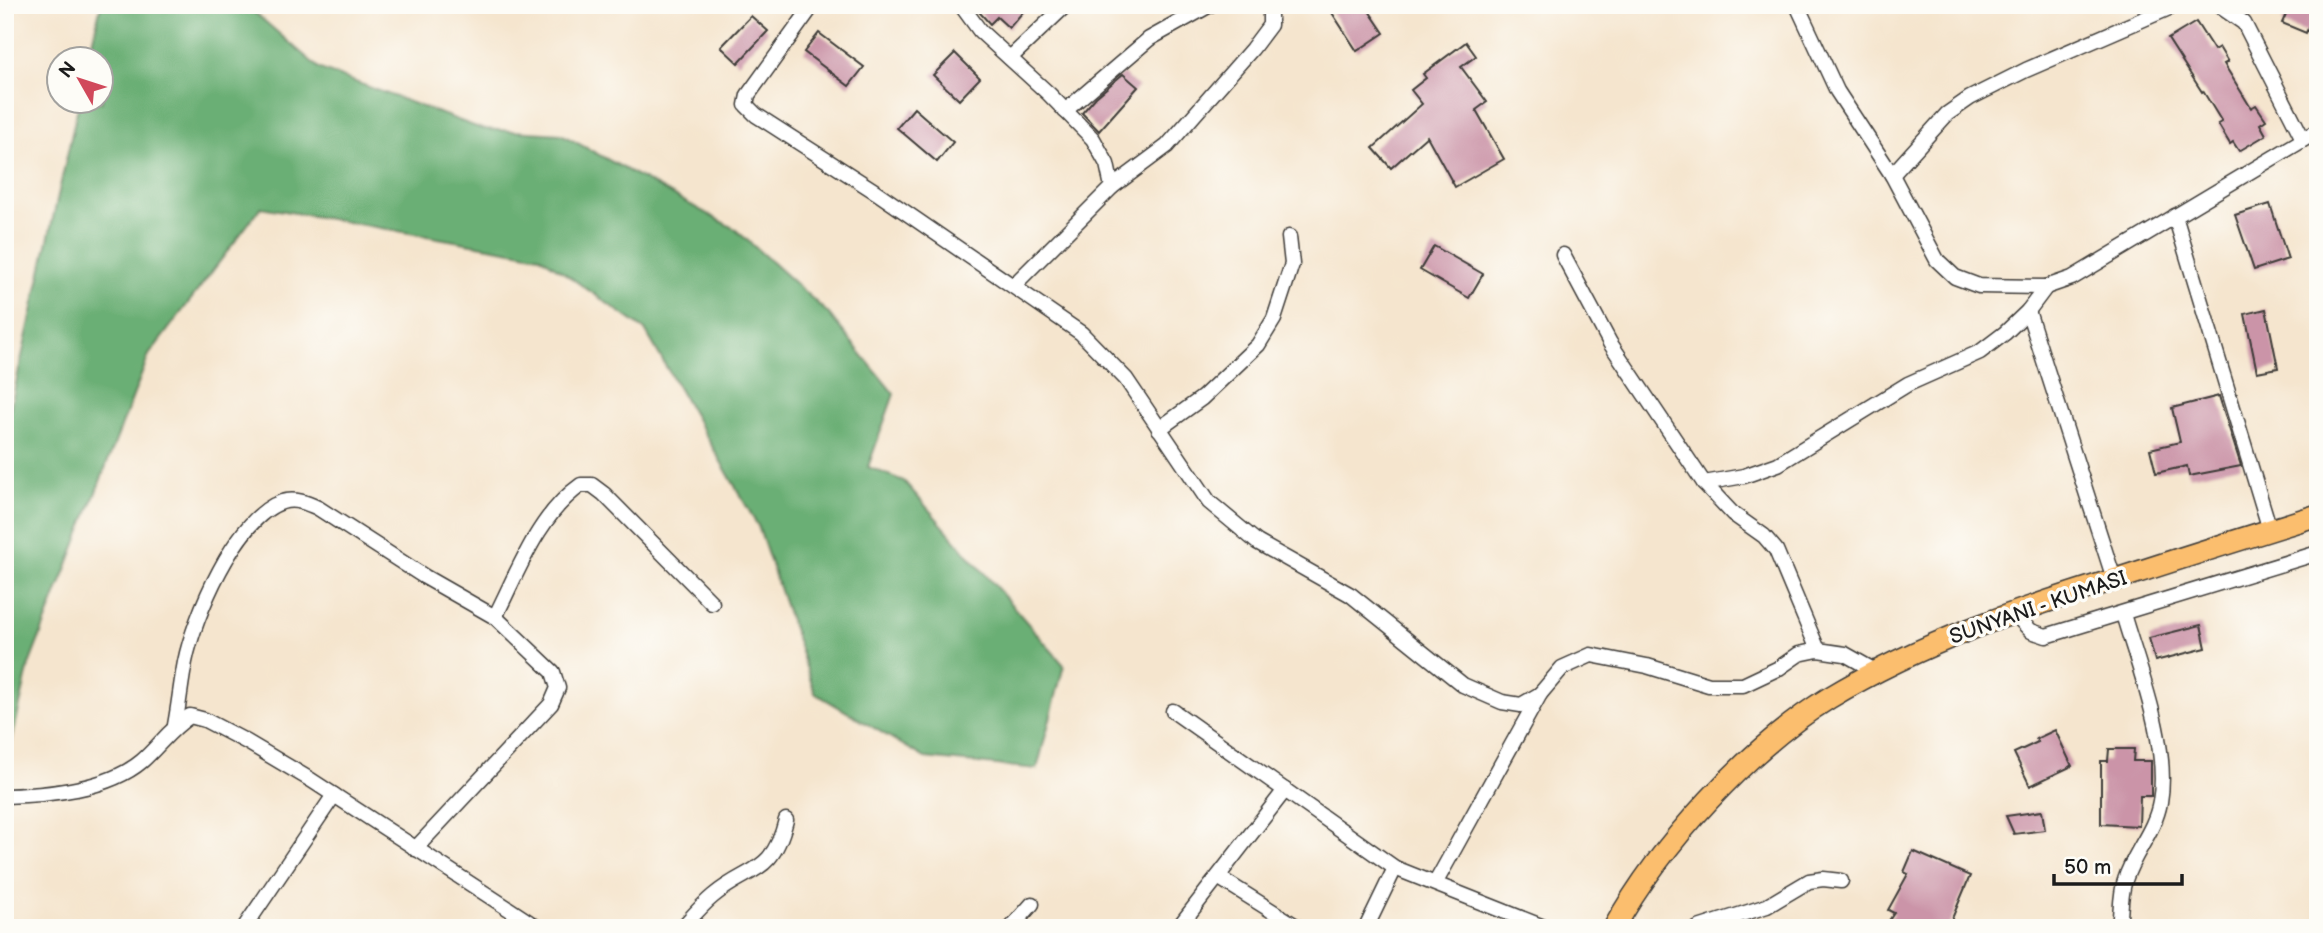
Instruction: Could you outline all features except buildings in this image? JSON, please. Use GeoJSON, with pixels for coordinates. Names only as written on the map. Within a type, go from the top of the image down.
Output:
{"type":"FeatureCollection","features":[{"type":"Feature","properties":{"kind":"main road","name":"SUNYANI - KUMASI"},"geometry":{"type":"LineString","coordinates":[[1614,928],[1628,901],[1687,824],[1757,752],[1827,700],[1877,671],[2012,611],[2318,515]]}},
{"type":"Feature","properties":{"kind":"street"},"geometry":{"type":"LineString","coordinates":[[813,5],[748,95],[746,105],[755,115],[876,192],[1081,333],[1126,379],[1209,502],[1257,542],[1351,595],[1463,685],[1502,702],[1521,705],[1540,694]]}},
{"type":"Feature","properties":{"kind":"street"},"geometry":{"type":"LineString","coordinates":[[961,5],[980,31],[1093,139],[1107,164],[1112,187]]}},
{"type":"Feature","properties":{"kind":"street"},"geometry":{"type":"LineString","coordinates":[[1010,58],[1066,5]]}},
{"type":"Feature","properties":{"kind":"street"},"geometry":{"type":"LineString","coordinates":[[1065,111],[1149,39],[1210,5]]}},
{"type":"Feature","properties":{"kind":"street"},"geometry":{"type":"LineString","coordinates":[[1014,285],[1112,187],[1167,145],[1270,25],[1270,10],[1265,5]]}},
{"type":"Feature","properties":{"kind":"street"},"geometry":{"type":"LineString","coordinates":[[1797,5],[1837,91],[1892,175],[1937,260],[1955,277],[1979,286],[2046,287],[2072,278],[2318,131]]}},
{"type":"Feature","properties":{"kind":"street"},"geometry":{"type":"LineString","coordinates":[[1892,175],[1947,114],[1970,98],[2026,70],[2176,5]]}},
{"type":"Feature","properties":{"kind":"street"},"geometry":{"type":"LineString","coordinates":[[2218,5],[2244,23],[2303,139]]}},
{"type":"Feature","properties":{"kind":"street"},"geometry":{"type":"LineString","coordinates":[[2175,216],[2270,530]]}},
{"type":"Feature","properties":{"kind":"street"},"geometry":{"type":"LineString","coordinates":[[1159,429],[1202,398],[1258,345],[1274,319],[1288,278],[1292,264],[1289,237]]}},
{"type":"Feature","properties":{"kind":"street"},"geometry":{"type":"LineString","coordinates":[[1563,255],[1610,343],[1704,484],[1733,514],[1764,536],[1776,550],[1818,650]]}},
{"type":"Feature","properties":{"kind":"street"},"geometry":{"type":"LineString","coordinates":[[1704,484],[1744,476],[1778,464],[1908,384],[1980,352],[2028,311],[2046,287]]}},
{"type":"Feature","properties":{"kind":"street"},"geometry":{"type":"LineString","coordinates":[[2028,311],[2114,579]]}},
{"type":"Feature","properties":{"kind":"street"},"geometry":{"type":"LineString","coordinates":[[495,617],[529,548],[556,508],[581,485],[592,485],[604,494],[712,603]]}},
{"type":"Feature","properties":{"kind":"street"},"geometry":{"type":"LineString","coordinates":[[176,725],[185,661],[195,627],[229,552],[267,510],[284,501],[301,501],[318,509],[425,577],[495,617],[553,672],[558,688],[551,705],[415,849]]}},
{"type":"Feature","properties":{"kind":"street"},"geometry":{"type":"LineString","coordinates":[[2012,611],[2031,631],[2046,636],[2318,553]]}},
{"type":"Feature","properties":{"kind":"street"},"geometry":{"type":"LineString","coordinates":[[2119,928],[2124,882],[2135,857],[2152,830],[2160,802],[2160,746],[2123,614]]}},
{"type":"Feature","properties":{"kind":"street"},"geometry":{"type":"LineString","coordinates":[[1436,882],[1540,694],[1562,668],[1591,655],[1647,666],[1709,685],[1743,685],[1779,668],[1799,654],[1818,650],[1845,654],[1877,671]]}},
{"type":"Feature","properties":{"kind":"street"},"geometry":{"type":"LineString","coordinates":[[1173,711],[1395,867],[1546,928]]}},
{"type":"Feature","properties":{"kind":"street"},"geometry":{"type":"LineString","coordinates":[[5,796],[65,791],[113,777],[139,763],[176,725],[190,716],[205,720],[247,742],[334,795],[538,928]]}},
{"type":"Feature","properties":{"kind":"street"},"geometry":{"type":"LineString","coordinates":[[1178,928],[1285,790]]}},
{"type":"Feature","properties":{"kind":"street"},"geometry":{"type":"LineString","coordinates":[[244,928],[334,795]]}},
{"type":"Feature","properties":{"kind":"street"},"geometry":{"type":"LineString","coordinates":[[682,928],[713,895],[757,869],[774,854],[786,820]]}},
{"type":"Feature","properties":{"kind":"street"},"geometry":{"type":"LineString","coordinates":[[1366,928],[1395,867]]}},
{"type":"Feature","properties":{"kind":"street"},"geometry":{"type":"LineString","coordinates":[[1218,877],[1299,928]]}},
{"type":"Feature","properties":{"kind":"street"},"geometry":{"type":"LineString","coordinates":[[1698,928],[1767,906],[1809,881],[1841,881]]}},
{"type":"Feature","properties":{"kind":"street"},"geometry":{"type":"LineString","coordinates":[[1011,928],[1032,904]]}},
{"type":"Feature","properties":{"kind":"green space"},"geometry":{"type":"Polygon","coordinates":[[[101,5],[246,5],[320,69],[482,129],[561,134],[735,229],[828,313],[894,394],[868,467],[904,481],[1064,665],[1037,769],[925,758],[815,693],[758,526],[645,330],[540,256],[261,207],[149,355],[29,665],[5,771],[5,432],[76,116],[116,116],[116,46],[91,46],[101,5]]]}}]}
